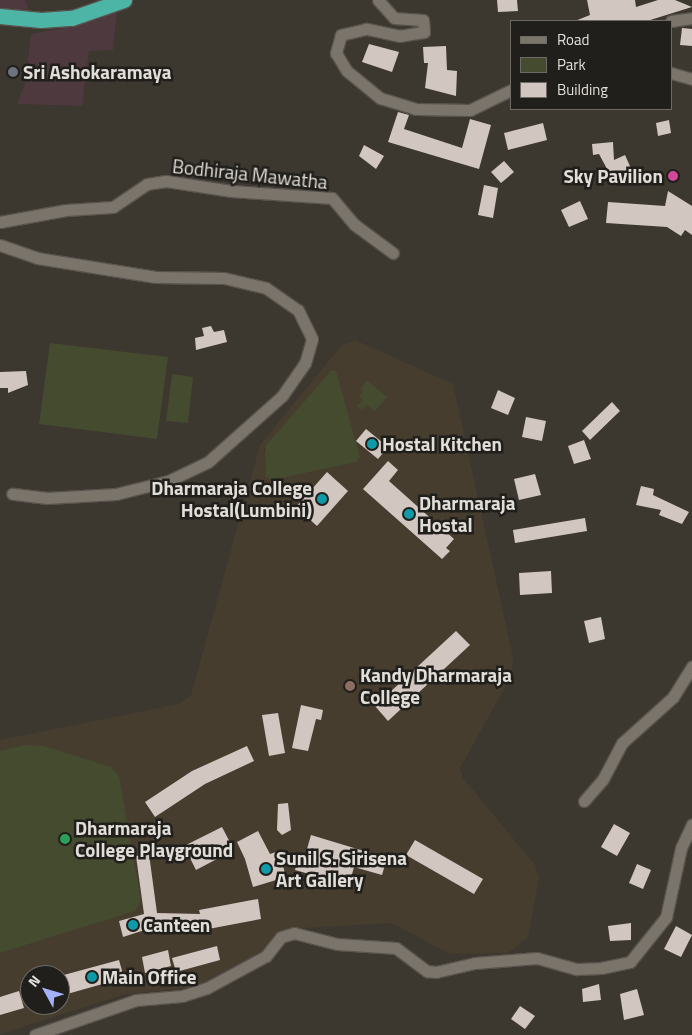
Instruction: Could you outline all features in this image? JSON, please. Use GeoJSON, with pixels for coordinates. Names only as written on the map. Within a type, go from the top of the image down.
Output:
{"type":"FeatureCollection","features":[{"type":"Feature","properties":{"kind":"highway"},"geometry":{"type":"LineString","coordinates":[[0,16],[41,20],[72,18],[124,0]]}},
{"type":"Feature","properties":{"kind":"street"},"geometry":{"type":"LineString","coordinates":[[378,0],[394,18],[423,20],[424,32],[400,36],[366,29],[341,35],[336,53],[348,71],[380,98],[415,109],[470,110],[510,90]]}},
{"type":"Feature","properties":{"kind":"street"},"geometry":{"type":"LineString","coordinates":[[672,21],[692,18]]}},
{"type":"Feature","properties":{"kind":"street"},"geometry":{"type":"LineString","coordinates":[[672,73],[692,79]]}},
{"type":"Feature","properties":{"kind":"street","name":"Bodhiraja Mawatha"},"geometry":{"type":"LineString","coordinates":[[0,222],[66,210],[113,207],[147,184],[166,181],[231,191],[332,198],[355,225],[393,253]]}},
{"type":"Feature","properties":{"kind":"street"},"geometry":{"type":"LineString","coordinates":[[0,245],[37,258],[155,276],[224,278],[266,288],[298,310],[312,339],[305,363],[282,396],[208,462],[168,481],[116,494],[47,498],[12,494]]}},
{"type":"Feature","properties":{"kind":"street"},"geometry":{"type":"LineString","coordinates":[[584,801],[603,778],[622,743],[673,696],[692,666]]}},
{"type":"Feature","properties":{"kind":"street"},"geometry":{"type":"LineString","coordinates":[[35,1035],[136,1000],[182,996],[207,988],[266,956],[281,937],[294,933],[337,944],[396,948],[427,971],[436,972],[475,963],[537,958],[576,969],[601,968],[630,962],[666,917],[681,848],[692,824]]}},
{"type":"Feature","properties":{"kind":"shaded area"},"geometry":{"type":"Polygon","coordinates":[[[0,0],[25,0],[29,12],[0,9],[0,0]]]}},
{"type":"Feature","properties":{"kind":"shaded area"},"geometry":{"type":"Polygon","coordinates":[[[117,9],[113,50],[89,51],[82,106],[17,104],[25,84],[31,34],[73,26],[117,9]]]}},
{"type":"Feature","properties":{"kind":"shaded area","name":"Kandy Dharmaraja College"},"geometry":{"type":"Polygon","coordinates":[[[355,340],[453,384],[513,657],[511,677],[460,768],[463,778],[535,865],[539,878],[528,937],[508,953],[450,954],[392,923],[303,928],[197,987],[126,994],[70,1012],[70,965],[20,965],[20,1015],[60,1015],[0,1034],[0,953],[134,911],[141,901],[24,745],[0,751],[0,740],[179,704],[191,695],[260,445],[341,346],[355,340]],[[331,371],[265,446],[263,454],[331,371]]]}},
{"type":"Feature","properties":{"kind":"green space"},"geometry":{"type":"Polygon","coordinates":[[[50,343],[168,357],[157,439],[39,424],[50,343]]]}},
{"type":"Feature","properties":{"kind":"green space"},"geometry":{"type":"Polygon","coordinates":[[[331,371],[336,371],[360,457],[356,462],[272,480],[266,477],[265,446],[331,371]]]}},
{"type":"Feature","properties":{"kind":"green space"},"geometry":{"type":"Polygon","coordinates":[[[172,374],[193,377],[188,423],[166,421],[172,374]]]}},
{"type":"Feature","properties":{"kind":"green space"},"geometry":{"type":"Polygon","coordinates":[[[367,380],[387,397],[375,411],[367,405],[362,410],[357,406],[363,400],[359,397],[363,392],[360,389],[367,380]]]}},
{"type":"Feature","properties":{"kind":"green space","name":"Dharmaraja College Playground"},"geometry":{"type":"Polygon","coordinates":[[[24,745],[44,746],[111,767],[119,776],[141,901],[135,911],[0,953],[0,751],[24,745]]]}},
{"type":"Feature","properties":{"kind":"building"},"geometry":{"type":"Polygon","coordinates":[[[497,0],[517,0],[518,11],[498,12],[497,0]]]}},
{"type":"Feature","properties":{"kind":"building"},"geometry":{"type":"Polygon","coordinates":[[[587,0],[635,0],[636,7],[658,0],[675,0],[692,7],[650,20],[578,20],[590,15],[587,0]]]}},
{"type":"Feature","properties":{"kind":"building"},"geometry":{"type":"Polygon","coordinates":[[[682,28],[692,29],[692,46],[680,45],[682,28]]]}},
{"type":"Feature","properties":{"kind":"building"},"geometry":{"type":"Polygon","coordinates":[[[369,44],[399,52],[392,72],[362,62],[369,44]]]}},
{"type":"Feature","properties":{"kind":"building"},"geometry":{"type":"Polygon","coordinates":[[[446,46],[447,70],[457,71],[456,96],[425,88],[428,63],[424,63],[423,47],[446,46]]]}},
{"type":"Feature","properties":{"kind":"building"},"geometry":{"type":"Polygon","coordinates":[[[398,112],[409,115],[404,129],[462,148],[470,119],[491,125],[479,169],[388,142],[398,112]]]}},
{"type":"Feature","properties":{"kind":"building"},"geometry":{"type":"Polygon","coordinates":[[[669,120],[671,133],[658,136],[656,123],[669,120]]]}},
{"type":"Feature","properties":{"kind":"building"},"geometry":{"type":"Polygon","coordinates":[[[543,123],[547,140],[508,150],[504,133],[543,123]]]}},
{"type":"Feature","properties":{"kind":"building"},"geometry":{"type":"Polygon","coordinates":[[[613,142],[614,160],[625,155],[633,173],[614,182],[599,154],[593,155],[592,144],[613,142]]]}},
{"type":"Feature","properties":{"kind":"building"},"geometry":{"type":"Polygon","coordinates":[[[364,145],[384,156],[376,169],[359,156],[364,145]]]}},
{"type":"Feature","properties":{"kind":"building"},"geometry":{"type":"Polygon","coordinates":[[[504,161],[514,172],[501,183],[491,172],[504,161]]]}},
{"type":"Feature","properties":{"kind":"building"},"geometry":{"type":"Polygon","coordinates":[[[484,185],[498,188],[493,218],[478,215],[484,185]]]}},
{"type":"Feature","properties":{"kind":"building"},"geometry":{"type":"Polygon","coordinates":[[[668,191],[692,206],[692,235],[685,230],[681,236],[667,227],[606,223],[608,202],[665,206],[668,191]]]}},
{"type":"Feature","properties":{"kind":"building"},"geometry":{"type":"Polygon","coordinates":[[[580,201],[588,219],[569,227],[561,210],[580,201]]]}},
{"type":"Feature","properties":{"kind":"building"},"geometry":{"type":"Polygon","coordinates":[[[211,326],[214,332],[224,330],[227,342],[196,350],[195,338],[204,336],[202,328],[211,326]]]}},
{"type":"Feature","properties":{"kind":"building"},"geometry":{"type":"Polygon","coordinates":[[[26,371],[28,385],[8,393],[8,388],[0,388],[0,372],[26,371]]]}},
{"type":"Feature","properties":{"kind":"building"},"geometry":{"type":"Polygon","coordinates":[[[498,390],[515,398],[508,415],[491,408],[498,390]]]}},
{"type":"Feature","properties":{"kind":"building"},"geometry":{"type":"Polygon","coordinates":[[[612,402],[620,411],[590,440],[582,431],[612,402]]]}},
{"type":"Feature","properties":{"kind":"building"},"geometry":{"type":"Polygon","coordinates":[[[526,417],[546,421],[542,441],[522,437],[526,417]]]}},
{"type":"Feature","properties":{"kind":"building","name":"Hostal Kitchen"},"geometry":{"type":"Polygon","coordinates":[[[366,429],[388,447],[378,459],[356,441],[366,429]]]}},
{"type":"Feature","properties":{"kind":"building"},"geometry":{"type":"Polygon","coordinates":[[[584,440],[591,459],[574,464],[568,446],[584,440]]]}},
{"type":"Feature","properties":{"kind":"building","name":"Dharmaraja Hostal"},"geometry":{"type":"Polygon","coordinates":[[[388,461],[398,470],[389,481],[454,539],[446,548],[450,551],[442,559],[363,489],[388,461]]]}},
{"type":"Feature","properties":{"kind":"building","name":"Dharmaraja College Hostal(Lumbini)"},"geometry":{"type":"Polygon","coordinates":[[[327,472],[348,491],[317,526],[296,507],[327,472]]]}},
{"type":"Feature","properties":{"kind":"building"},"geometry":{"type":"Polygon","coordinates":[[[535,474],[541,495],[519,500],[514,479],[535,474]]]}},
{"type":"Feature","properties":{"kind":"building"},"geometry":{"type":"Polygon","coordinates":[[[641,486],[654,489],[653,495],[689,512],[682,524],[659,515],[661,510],[636,505],[641,486]]]}},
{"type":"Feature","properties":{"kind":"building"},"geometry":{"type":"Polygon","coordinates":[[[585,518],[587,531],[515,543],[513,530],[585,518]]]}},
{"type":"Feature","properties":{"kind":"building"},"geometry":{"type":"Polygon","coordinates":[[[551,571],[552,593],[520,595],[519,573],[551,571]]]}},
{"type":"Feature","properties":{"kind":"building"},"geometry":{"type":"Polygon","coordinates":[[[601,617],[605,639],[589,643],[584,621],[601,617]]]}},
{"type":"Feature","properties":{"kind":"building"},"geometry":{"type":"Polygon","coordinates":[[[456,631],[470,645],[388,721],[375,706],[456,631]]]}},
{"type":"Feature","properties":{"kind":"building"},"geometry":{"type":"Polygon","coordinates":[[[301,705],[323,710],[321,720],[316,719],[308,751],[292,748],[301,705]]]}},
{"type":"Feature","properties":{"kind":"building"},"geometry":{"type":"Polygon","coordinates":[[[278,713],[285,753],[269,756],[262,715],[278,713]]]}},
{"type":"Feature","properties":{"kind":"building"},"geometry":{"type":"Polygon","coordinates":[[[247,746],[254,761],[205,784],[155,817],[145,802],[192,771],[247,746]]]}},
{"type":"Feature","properties":{"kind":"building"},"geometry":{"type":"Polygon","coordinates":[[[288,803],[291,830],[282,835],[277,830],[278,804],[288,803]]]}},
{"type":"Feature","properties":{"kind":"building"},"geometry":{"type":"Polygon","coordinates":[[[614,824],[630,833],[617,856],[601,847],[614,824]]]}},
{"type":"Feature","properties":{"kind":"building"},"geometry":{"type":"Polygon","coordinates":[[[222,827],[234,850],[196,870],[184,846],[222,827]]]}},
{"type":"Feature","properties":{"kind":"building","name":"Sunil S. Sirisena Art Gallery"},"geometry":{"type":"Polygon","coordinates":[[[258,831],[270,854],[279,851],[286,877],[253,887],[245,859],[237,842],[258,831]]]}},
{"type":"Feature","properties":{"kind":"building"},"geometry":{"type":"Polygon","coordinates":[[[311,835],[387,858],[382,875],[354,867],[349,885],[295,870],[299,855],[305,856],[311,835]]]}},
{"type":"Feature","properties":{"kind":"building"},"geometry":{"type":"Polygon","coordinates":[[[415,840],[483,879],[474,894],[406,855],[415,840]]]}},
{"type":"Feature","properties":{"kind":"building"},"geometry":{"type":"Polygon","coordinates":[[[149,854],[157,913],[200,914],[199,910],[258,899],[261,919],[203,930],[154,927],[123,937],[119,921],[144,914],[136,856],[149,854]]]}},
{"type":"Feature","properties":{"kind":"building"},"geometry":{"type":"Polygon","coordinates":[[[637,864],[651,870],[643,889],[629,883],[637,864]]]}},
{"type":"Feature","properties":{"kind":"building"},"geometry":{"type":"Polygon","coordinates":[[[631,923],[631,940],[610,941],[608,926],[631,923]]]}},
{"type":"Feature","properties":{"kind":"building"},"geometry":{"type":"Polygon","coordinates":[[[676,926],[692,935],[681,957],[664,949],[676,926]]]}},
{"type":"Feature","properties":{"kind":"building"},"geometry":{"type":"Polygon","coordinates":[[[217,946],[220,960],[176,972],[172,958],[217,946]]]}},
{"type":"Feature","properties":{"kind":"building"},"geometry":{"type":"Polygon","coordinates":[[[168,950],[171,966],[145,973],[142,957],[168,950]]]}},
{"type":"Feature","properties":{"kind":"building","name":"Main Office"},"geometry":{"type":"Polygon","coordinates":[[[119,960],[124,978],[70,993],[70,973],[119,960]]]}},
{"type":"Feature","properties":{"kind":"building"},"geometry":{"type":"Polygon","coordinates":[[[599,984],[601,1000],[583,1002],[582,989],[599,984]]]}},
{"type":"Feature","properties":{"kind":"building"},"geometry":{"type":"Polygon","coordinates":[[[637,989],[644,1015],[624,1020],[620,994],[637,989]]]}},
{"type":"Feature","properties":{"kind":"building"},"geometry":{"type":"Polygon","coordinates":[[[19,991],[20,1009],[0,1015],[0,997],[19,991]]]}},
{"type":"Feature","properties":{"kind":"building"},"geometry":{"type":"Polygon","coordinates":[[[520,1006],[535,1016],[525,1029],[511,1019],[520,1006]]]}},
{"type":"Feature","properties":{"kind":"place","name":"Sri Ashokaramaya"},"geometry":{"type":"Point","coordinates":[13,72]}},
{"type":"Feature","properties":{"kind":"place","name":"Sky Pavilion"},"geometry":{"type":"Point","coordinates":[673,176]}},
{"type":"Feature","properties":{"kind":"place","name":"Hostal Kitchen"},"geometry":{"type":"Point","coordinates":[372,444]}},
{"type":"Feature","properties":{"kind":"place","name":"Dharmaraja College Hostal(Lumbini)"},"geometry":{"type":"Point","coordinates":[322,499]}},
{"type":"Feature","properties":{"kind":"place","name":"Dharmaraja Hostal"},"geometry":{"type":"Point","coordinates":[409,514]}},
{"type":"Feature","properties":{"kind":"place","name":"Kandy Dharmaraja College"},"geometry":{"type":"Point","coordinates":[350,686]}},
{"type":"Feature","properties":{"kind":"place","name":"Dharmaraja College Playground"},"geometry":{"type":"Point","coordinates":[65,839]}},
{"type":"Feature","properties":{"kind":"place","name":"Sunil S. Sirisena Art Gallery"},"geometry":{"type":"Point","coordinates":[266,869]}},
{"type":"Feature","properties":{"kind":"place","name":"Canteen"},"geometry":{"type":"Point","coordinates":[133,925]}},
{"type":"Feature","properties":{"kind":"place","name":"Main Office"},"geometry":{"type":"Point","coordinates":[92,977]}}]}
